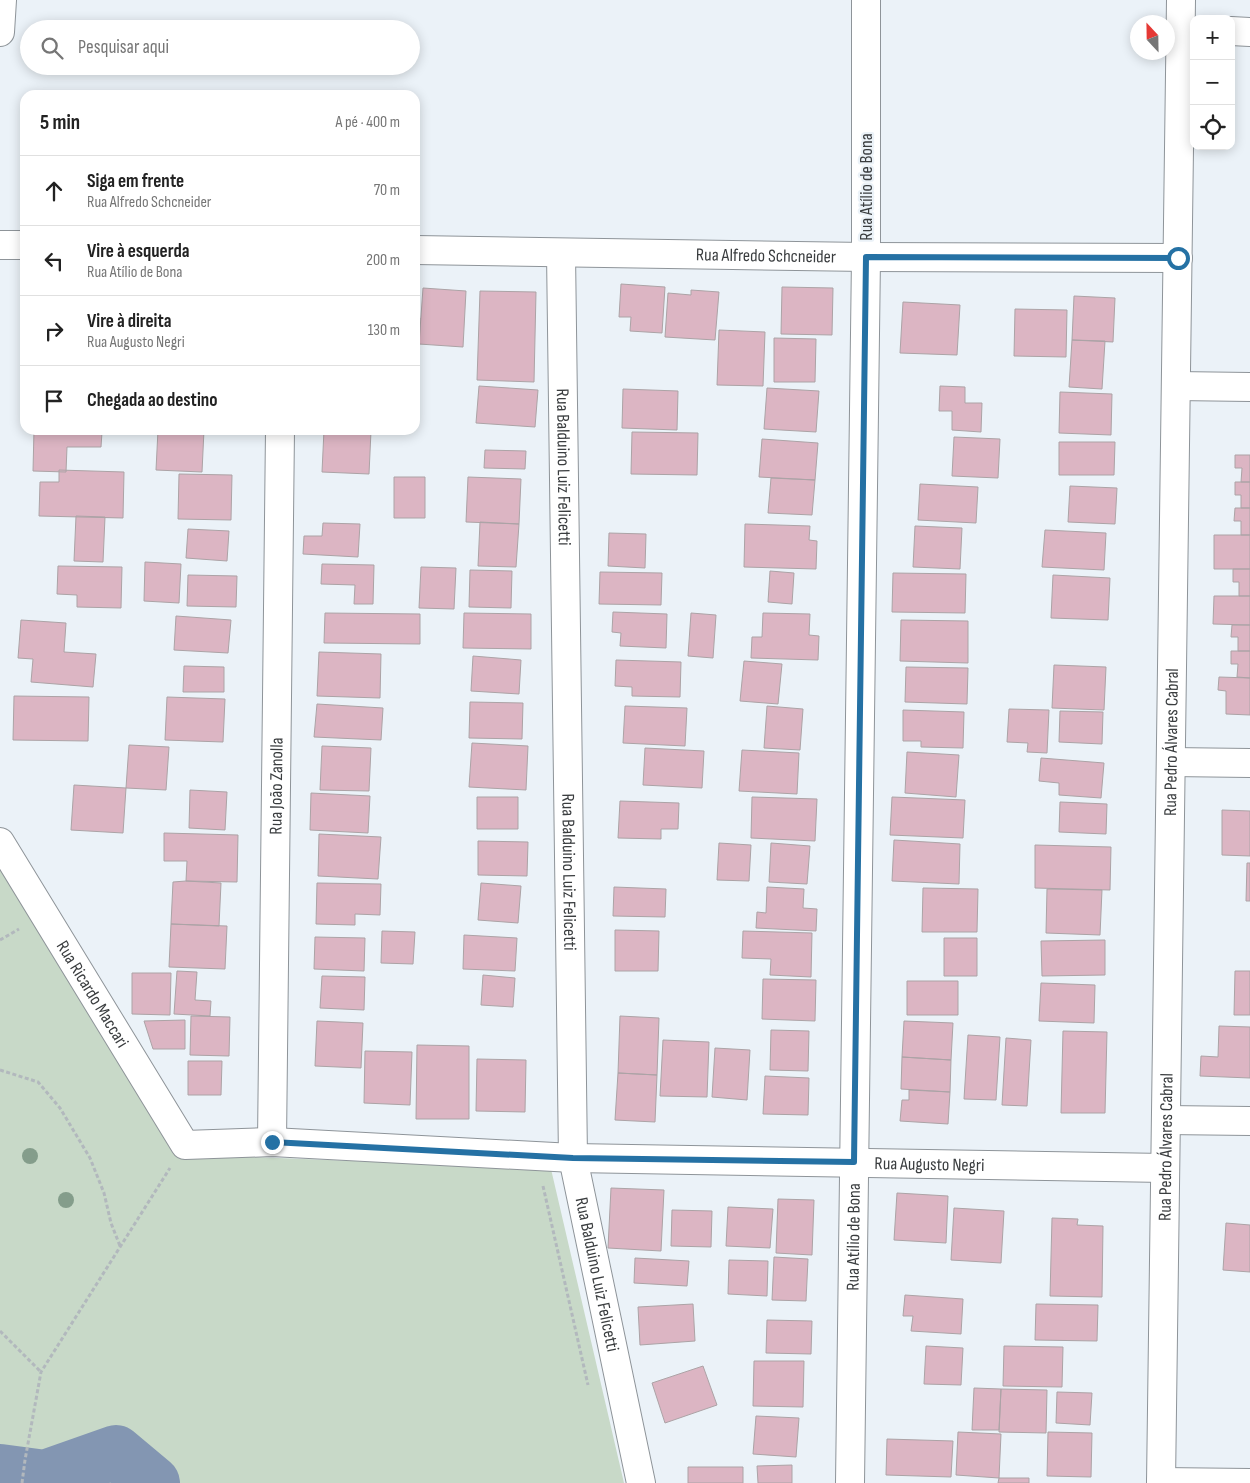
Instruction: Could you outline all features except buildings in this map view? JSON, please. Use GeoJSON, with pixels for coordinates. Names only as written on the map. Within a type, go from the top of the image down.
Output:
{"type":"FeatureCollection","features":[{"type":"Feature","properties":{"kind":"street"},"geometry":{"type":"LineString","coordinates":[[0,32],[2,0]]}},
{"type":"Feature","properties":{"kind":"street","name":"Rua Atílio de Bona"},"geometry":{"type":"LineString","coordinates":[[850,1483],[866,257],[866,0]]}},
{"type":"Feature","properties":{"kind":"street","name":"Rua Pedro Álvares Cabral"},"geometry":{"type":"LineString","coordinates":[[1161,1482],[1178,258],[1187,31],[1181,0]]}},
{"type":"Feature","properties":{"kind":"street"},"geometry":{"type":"LineString","coordinates":[[1235,31],[1250,32]]}},
{"type":"Feature","properties":{"kind":"street"},"geometry":{"type":"LineString","coordinates":[[0,245],[20,245]]}},
{"type":"Feature","properties":{"kind":"street","name":"Rua Alfredo Schcneider"},"geometry":{"type":"LineString","coordinates":[[420,250],[866,257],[1178,258]]}},
{"type":"Feature","properties":{"kind":"street","name":"Rua Balduino Luiz Felicetti"},"geometry":{"type":"LineString","coordinates":[[561,253],[573,1158],[641,1483]]}},
{"type":"Feature","properties":{"kind":"street"},"geometry":{"type":"LineString","coordinates":[[1176,386],[1250,387]]}},
{"type":"Feature","properties":{"kind":"street","name":"Rua João Zanolla"},"geometry":{"type":"LineString","coordinates":[[272,1142],[280,435]]}},
{"type":"Feature","properties":{"kind":"street"},"geometry":{"type":"LineString","coordinates":[[1170,762],[1250,763]]}},
{"type":"Feature","properties":{"kind":"street","name":"Rua Ricardo Maccari"},"geometry":{"type":"LineString","coordinates":[[0,842],[185,1145]]}},
{"type":"Feature","properties":{"kind":"street"},"geometry":{"type":"LineString","coordinates":[[1166,1120],[1250,1121]]}},
{"type":"Feature","properties":{"kind":"street","name":"Rua Augusto Negri"},"geometry":{"type":"LineString","coordinates":[[185,1145],[272,1142],[573,1158],[1165,1168]]}},
{"type":"Feature","properties":{"kind":"street"},"geometry":{"type":"LineString","coordinates":[[1161,1482],[1250,1482]]}},
{"type":"Feature","properties":{"kind":"path"},"geometry":{"type":"LineString","coordinates":[[0,940],[20,928]]}},
{"type":"Feature","properties":{"kind":"path"},"geometry":{"type":"LineString","coordinates":[[0,1070],[38,1082],[60,1108],[90,1158],[104,1193],[111,1223],[120,1246]]}},
{"type":"Feature","properties":{"kind":"path"},"geometry":{"type":"LineString","coordinates":[[22,1483],[41,1372],[170,1168]]}},
{"type":"Feature","properties":{"kind":"path"},"geometry":{"type":"LineString","coordinates":[[0,1331],[41,1372]]}},
{"type":"Feature","properties":{"kind":"green space"},"geometry":{"type":"Polygon","coordinates":[[[0,856],[182,1154],[551,1169],[624,1483],[0,1483],[0,856]]]}},
{"type":"Feature","properties":{"kind":"waterway"},"geometry":{"type":"LineString","coordinates":[[0,1471],[45,1477],[116,1452],[153,1483]]}},
{"type":"Feature","properties":{"kind":"route"},"geometry":{"type":"LineString","coordinates":[[272,1142],[573,1158],[854,1162],[866,257],[1178,258]]}}]}
